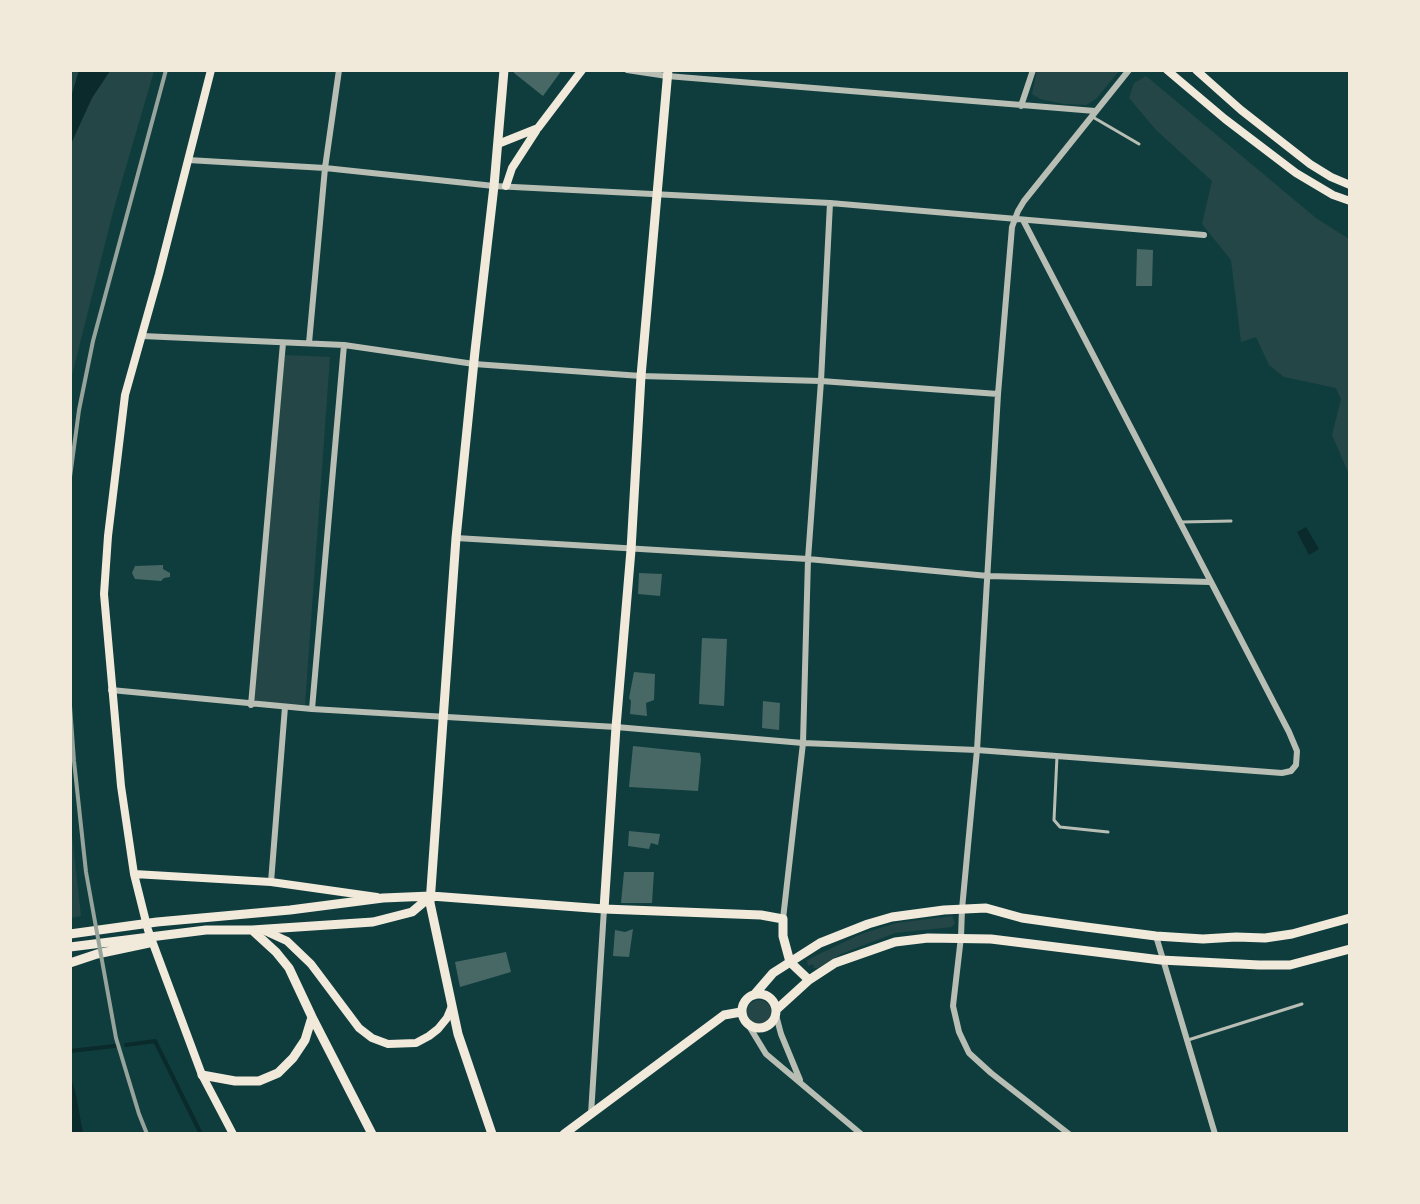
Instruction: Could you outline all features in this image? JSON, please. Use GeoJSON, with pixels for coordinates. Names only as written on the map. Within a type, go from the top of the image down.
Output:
{"type":"FeatureCollection","features":[{"type":"Feature","properties":{"kind":"main road"},"geometry":{"type":"LineString","coordinates":[[211,70],[125,395],[108,536],[104,594],[121,786],[134,874],[148,930],[202,1075],[233,1134]]}},
{"type":"Feature","properties":{"kind":"main road"},"geometry":{"type":"LineString","coordinates":[[492,1134],[458,1034],[430,903],[456,538],[494,186],[504,70]]}},
{"type":"Feature","properties":{"kind":"main road"},"geometry":{"type":"LineString","coordinates":[[506,186],[512,168],[538,128],[582,70]]}},
{"type":"Feature","properties":{"kind":"main road"},"geometry":{"type":"LineString","coordinates":[[1167,70],[1225,119],[1296,173],[1333,195],[1350,201]]}},
{"type":"Feature","properties":{"kind":"main road"},"geometry":{"type":"LineString","coordinates":[[1196,70],[1241,110],[1310,164],[1331,177],[1350,184]]}},
{"type":"Feature","properties":{"kind":"main road"},"geometry":{"type":"LineString","coordinates":[[604,909],[616,727],[632,550],[641,376],[668,73]]}},
{"type":"Feature","properties":{"kind":"main road"},"geometry":{"type":"LineString","coordinates":[[498,144],[538,128]]}},
{"type":"Feature","properties":{"kind":"main road"},"geometry":{"type":"LineString","coordinates":[[134,874],[271,882],[383,898]]}},
{"type":"Feature","properties":{"kind":"main road"},"geometry":{"type":"LineString","coordinates":[[70,946],[226,930],[263,930],[373,922],[412,912],[431,896]]}},
{"type":"Feature","properties":{"kind":"main road"},"geometry":{"type":"LineString","coordinates":[[70,934],[383,898],[431,896],[604,909],[761,915],[783,919],[783,936],[790,962],[809,980]]}},
{"type":"Feature","properties":{"kind":"main road"},"geometry":{"type":"LineString","coordinates":[[1350,918],[1292,934],[1265,938],[1203,939],[1156,936],[1022,918],[986,908],[892,917],[820,943],[773,973],[754,994],[744,1001],[741,1012],[745,1023],[760,1029],[770,1024],[776,1013],[809,980],[836,963],[895,942],[928,938],[961,937],[1018,942],[1161,960],[1290,965],[1350,949]]}},
{"type":"Feature","properties":{"kind":"main road"},"geometry":{"type":"LineString","coordinates":[[252,930],[276,952],[289,968],[372,1134]]}},
{"type":"Feature","properties":{"kind":"main road"},"geometry":{"type":"LineString","coordinates":[[263,930],[286,941],[296,949],[311,964],[359,1028],[372,1038],[388,1044],[416,1043],[438,1029],[447,1018],[452,1006]]}},
{"type":"Feature","properties":{"kind":"main road"},"geometry":{"type":"LineString","coordinates":[[70,963],[97,954],[206,932]]}},
{"type":"Feature","properties":{"kind":"main road"},"geometry":{"type":"LineString","coordinates":[[754,994],[771,999],[776,1013]]}},
{"type":"Feature","properties":{"kind":"main road"},"geometry":{"type":"LineString","coordinates":[[564,1134],[724,1015],[741,1012]]}},
{"type":"Feature","properties":{"kind":"main road"},"geometry":{"type":"LineString","coordinates":[[202,1075],[235,1081],[260,1081],[278,1073],[293,1058],[305,1040],[312,1017]]}},
{"type":"Feature","properties":{"kind":"street"},"geometry":{"type":"LineString","coordinates":[[309,343],[325,168],[339,70]]}},
{"type":"Feature","properties":{"kind":"street"},"geometry":{"type":"LineString","coordinates":[[627,70],[1093,114]]}},
{"type":"Feature","properties":{"kind":"street"},"geometry":{"type":"LineString","coordinates":[[1021,106],[1033,70]]}},
{"type":"Feature","properties":{"kind":"street"},"geometry":{"type":"LineString","coordinates":[[1069,1134],[969,1053],[959,1032],[953,1006],[977,750],[998,394],[1011,240],[1015,219],[1024,201],[1129,70]]}},
{"type":"Feature","properties":{"kind":"street"},"geometry":{"type":"LineString","coordinates":[[188,160],[325,168],[494,186],[830,203],[1204,235]]}},
{"type":"Feature","properties":{"kind":"street"},"geometry":{"type":"LineString","coordinates":[[783,919],[803,743],[808,559],[821,381],[830,203]]}},
{"type":"Feature","properties":{"kind":"street"},"geometry":{"type":"LineString","coordinates":[[111,690],[251,705],[616,727],[803,743],[977,750],[1282,773],[1291,771],[1296,765],[1298,751],[1023,220]]}},
{"type":"Feature","properties":{"kind":"street"},"geometry":{"type":"LineString","coordinates":[[142,336],[344,345],[474,364],[641,376],[821,381],[998,394]]}},
{"type":"Feature","properties":{"kind":"street"},"geometry":{"type":"LineString","coordinates":[[251,705],[283,343]]}},
{"type":"Feature","properties":{"kind":"street"},"geometry":{"type":"LineString","coordinates":[[312,709],[344,345]]}},
{"type":"Feature","properties":{"kind":"street"},"geometry":{"type":"LineString","coordinates":[[456,538],[808,559],[988,576],[1210,582]]}},
{"type":"Feature","properties":{"kind":"street"},"geometry":{"type":"LineString","coordinates":[[271,882],[285,707]]}},
{"type":"Feature","properties":{"kind":"street"},"geometry":{"type":"LineString","coordinates":[[591,1114],[604,909]]}},
{"type":"Feature","properties":{"kind":"street"},"geometry":{"type":"LineString","coordinates":[[1156,936],[1161,960],[1215,1134]]}},
{"type":"Feature","properties":{"kind":"street"},"geometry":{"type":"LineString","coordinates":[[776,1013],[781,1034],[802,1084]]}},
{"type":"Feature","properties":{"kind":"street"},"geometry":{"type":"LineString","coordinates":[[749,1026],[766,1054],[861,1134]]}},
{"type":"Feature","properties":{"kind":"lane"},"geometry":{"type":"LineString","coordinates":[[1093,114],[1138,144]]}},
{"type":"Feature","properties":{"kind":"lane"},"geometry":{"type":"LineString","coordinates":[[1179,523],[1231,521]]}},
{"type":"Feature","properties":{"kind":"lane"},"geometry":{"type":"LineString","coordinates":[[1057,756],[1054,820],[1060,827],[1108,832]]}},
{"type":"Feature","properties":{"kind":"lane"},"geometry":{"type":"LineString","coordinates":[[1186,1041],[1302,1004]]}},
{"type":"Feature","properties":{"kind":"shaded area"},"geometry":{"type":"Polygon","coordinates":[[[79,70],[110,71],[92,98],[71,144],[71,97],[79,70]]]}},
{"type":"Feature","properties":{"kind":"shaded area"},"geometry":{"type":"Polygon","coordinates":[[[1037,70],[1119,71],[1096,99],[1086,105],[1064,104],[1040,99],[1032,94],[1037,70]]]}},
{"type":"Feature","properties":{"kind":"shaded area"},"geometry":{"type":"Polygon","coordinates":[[[71,71],[154,71],[114,208],[71,379],[71,71]]]}},
{"type":"Feature","properties":{"kind":"shaded area"},"geometry":{"type":"Polygon","coordinates":[[[1146,76],[1316,218],[1349,239],[1349,474],[1332,435],[1341,399],[1336,388],[1284,377],[1269,365],[1256,337],[1241,342],[1231,260],[1202,224],[1212,181],[1156,130],[1129,98],[1134,83],[1146,76]]]}},
{"type":"Feature","properties":{"kind":"shaded area"},"geometry":{"type":"Polygon","coordinates":[[[285,355],[330,357],[305,705],[252,702],[285,355]]]}},
{"type":"Feature","properties":{"kind":"shaded area"},"geometry":{"type":"Polygon","coordinates":[[[1306,527],[1319,549],[1309,555],[1297,532],[1306,527]]]}},
{"type":"Feature","properties":{"kind":"shaded area"},"geometry":{"type":"Polygon","coordinates":[[[71,825],[81,916],[70,918],[71,825]]]}},
{"type":"Feature","properties":{"kind":"shaded area"},"geometry":{"type":"Polygon","coordinates":[[[952,916],[955,923],[952,927],[895,933],[841,954],[818,968],[814,968],[813,964],[808,966],[807,960],[861,934],[896,923],[952,916]]]}},
{"type":"Feature","properties":{"kind":"shaded area"},"geometry":{"type":"Polygon","coordinates":[[[759,1000],[767,1004],[771,1012],[767,1020],[759,1024],[751,1020],[747,1012],[751,1004],[759,1000]]]}},
{"type":"Feature","properties":{"kind":"shaded area"},"geometry":{"type":"Polygon","coordinates":[[[70,1073],[76,1095],[83,1133],[71,1133],[70,1073]]]}},
{"type":"Feature","properties":{"kind":"building"},"geometry":{"type":"Polygon","coordinates":[[[514,70],[562,70],[543,96],[514,73],[514,70]]]}},
{"type":"Feature","properties":{"kind":"building"},"geometry":{"type":"Polygon","coordinates":[[[1137,249],[1153,250],[1152,286],[1136,286],[1137,249]]]}},
{"type":"Feature","properties":{"kind":"building"},"geometry":{"type":"Polygon","coordinates":[[[163,565],[163,569],[170,573],[170,577],[161,581],[135,579],[132,573],[135,566],[163,565]]]}},
{"type":"Feature","properties":{"kind":"building"},"geometry":{"type":"Polygon","coordinates":[[[639,573],[662,574],[660,596],[638,594],[639,573]]]}},
{"type":"Feature","properties":{"kind":"building"},"geometry":{"type":"Polygon","coordinates":[[[702,638],[727,639],[724,706],[699,704],[702,638]]]}},
{"type":"Feature","properties":{"kind":"building"},"geometry":{"type":"Polygon","coordinates":[[[634,672],[655,674],[654,700],[646,703],[647,716],[630,714],[631,701],[629,698],[634,672]]]}},
{"type":"Feature","properties":{"kind":"building"},"geometry":{"type":"Polygon","coordinates":[[[763,701],[780,703],[779,730],[762,728],[763,701]]]}},
{"type":"Feature","properties":{"kind":"building"},"geometry":{"type":"Polygon","coordinates":[[[633,746],[700,753],[698,791],[629,787],[633,746]]]}},
{"type":"Feature","properties":{"kind":"building"},"geometry":{"type":"Polygon","coordinates":[[[629,831],[660,834],[658,845],[651,843],[649,849],[628,846],[629,831]]]}},
{"type":"Feature","properties":{"kind":"building"},"geometry":{"type":"Polygon","coordinates":[[[624,872],[654,872],[652,903],[621,903],[624,872]]]}},
{"type":"Feature","properties":{"kind":"building"},"geometry":{"type":"Polygon","coordinates":[[[633,929],[629,957],[613,956],[615,930],[625,932],[633,929]]]}},
{"type":"Feature","properties":{"kind":"building"},"geometry":{"type":"Polygon","coordinates":[[[506,952],[511,972],[460,987],[455,962],[506,952]]]}},
{"type":"Feature","properties":{"kind":"waterway"},"geometry":{"type":"LineString","coordinates":[[126,1045],[155,1041],[201,1134]]}},
{"type":"Feature","properties":{"kind":"waterway"},"geometry":{"type":"LineString","coordinates":[[70,1051],[115,1046]]}},
{"type":"Feature","properties":{"kind":"railway"},"geometry":{"type":"LineString","coordinates":[[70,477],[79,410],[93,341],[166,70]]}},
{"type":"Feature","properties":{"kind":"railway"},"geometry":{"type":"LineString","coordinates":[[70,706],[86,872],[116,1038],[147,1134]]}}]}
